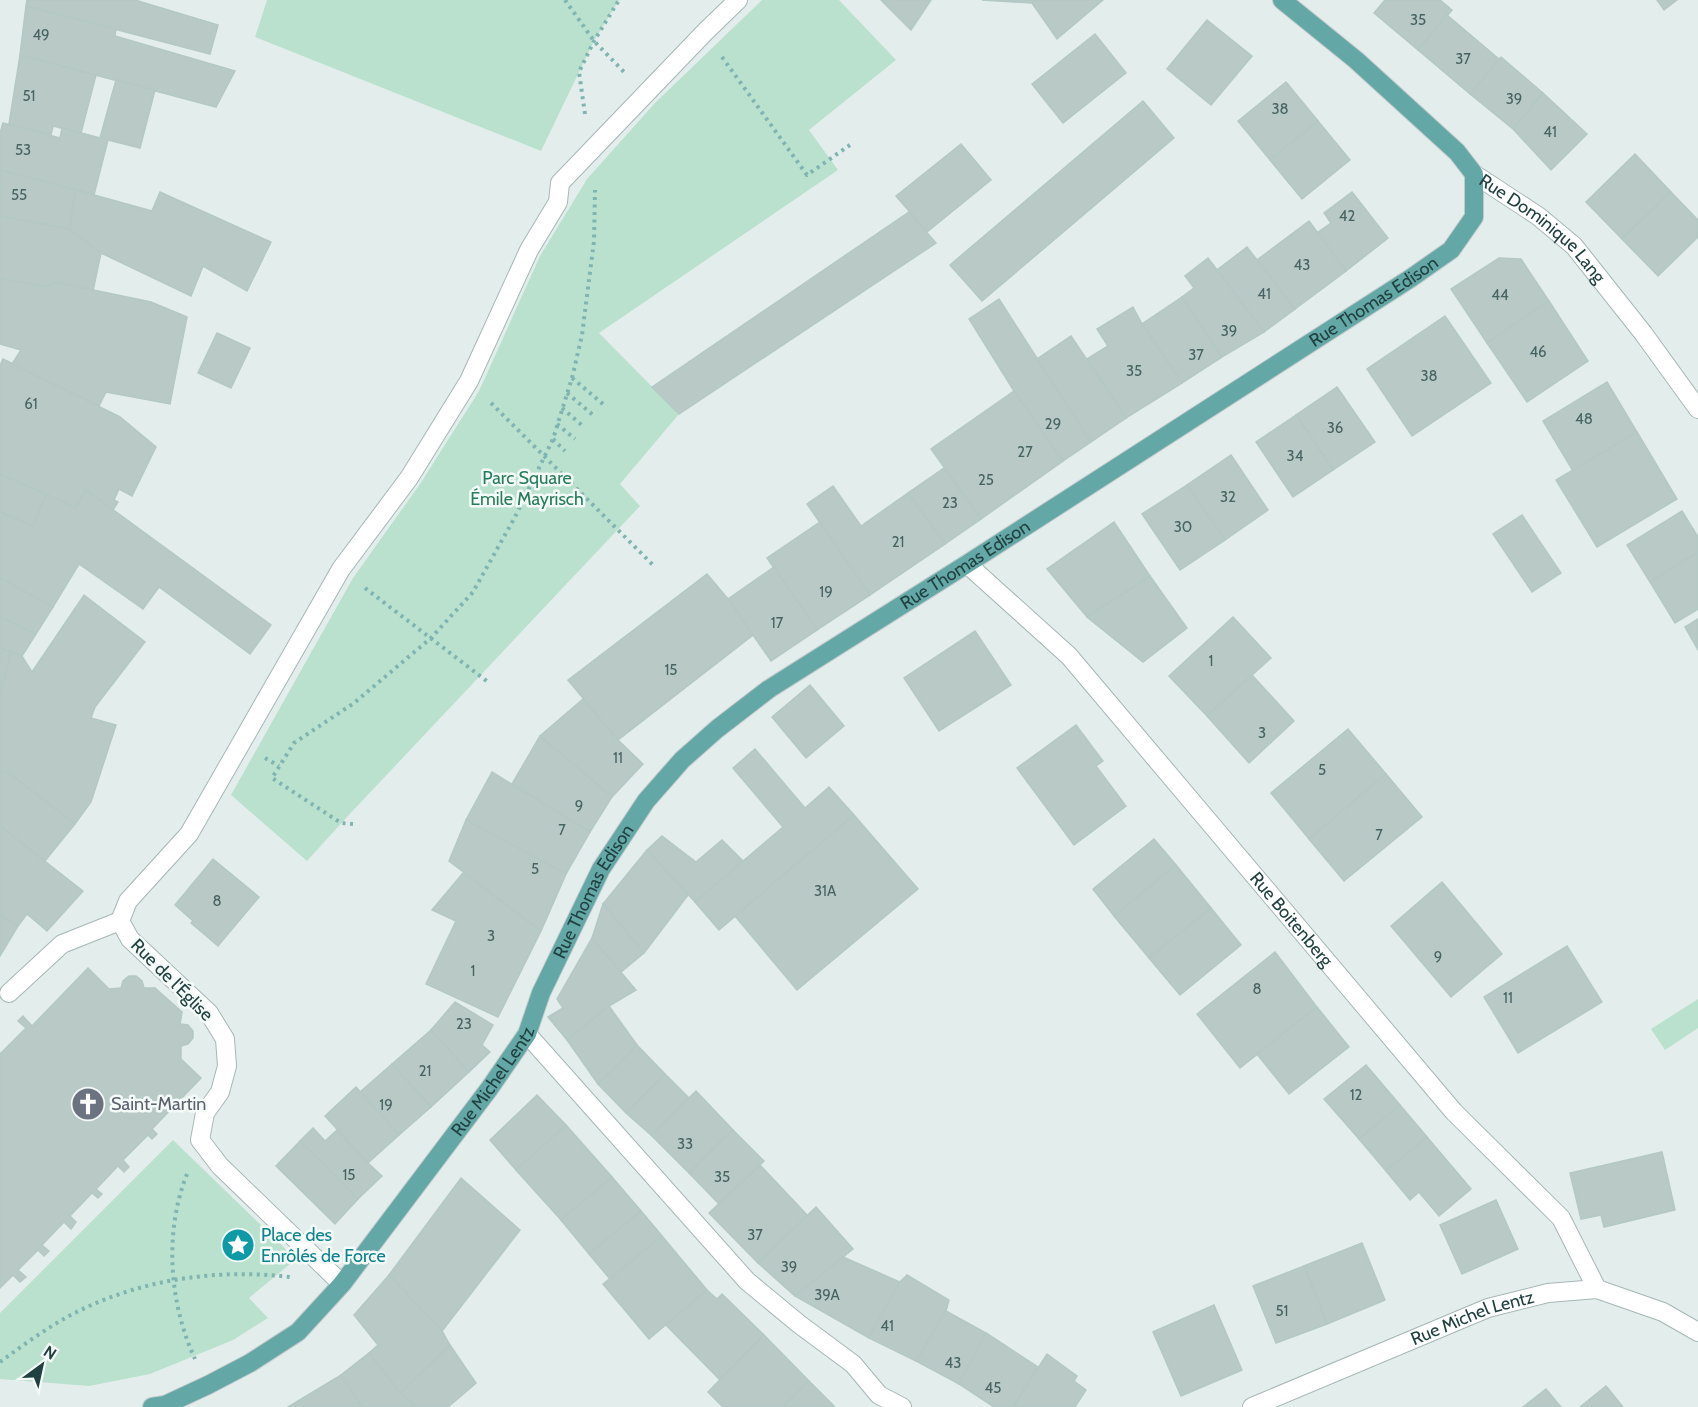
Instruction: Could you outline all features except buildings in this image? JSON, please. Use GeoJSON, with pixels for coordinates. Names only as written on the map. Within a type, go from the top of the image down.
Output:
{"type":"FeatureCollection","features":[{"type":"Feature","properties":{"kind":"main road","name":"Rue Dominique Lang"},"geometry":{"type":"LineString","coordinates":[[1282,0],[1356,60],[1457,152],[1474,174]]}},
{"type":"Feature","properties":{"kind":"main road","name":"Rue Thomas Edison"},"geometry":{"type":"LineString","coordinates":[[526,1034],[541,993],[602,869],[646,801],[682,760],[717,729],[769,689],[967,564],[1451,250],[1474,216],[1474,174]]}},
{"type":"Feature","properties":{"kind":"main road","name":"Rue Michel Lentz"},"geometry":{"type":"LineString","coordinates":[[152,1407],[165,1405],[208,1385],[250,1363],[298,1332],[342,1284],[489,1089],[526,1034]]}},
{"type":"Feature","properties":{"kind":"street"},"geometry":{"type":"LineString","coordinates":[[590,152],[738,0]]}},
{"type":"Feature","properties":{"kind":"street","name":"Rue de l'Église"},"geometry":{"type":"LineString","coordinates":[[200,1140],[205,1113],[220,1092],[226,1066],[225,1039],[209,1013],[130,939],[120,921],[128,901],[189,834],[341,569],[409,478],[469,381],[529,250],[558,202],[560,183],[590,152]]}},
{"type":"Feature","properties":{"kind":"street","name":"Rue Dominique Lang"},"geometry":{"type":"LineString","coordinates":[[1474,174],[1538,216],[1574,246],[1643,333],[1698,409]]}},
{"type":"Feature","properties":{"kind":"street","name":"Rue Boitenberg"},"geometry":{"type":"LineString","coordinates":[[967,564],[1069,656],[1454,1112],[1561,1218],[1597,1289]]}},
{"type":"Feature","properties":{"kind":"street"},"geometry":{"type":"LineString","coordinates":[[9,993],[62,944],[120,921]]}},
{"type":"Feature","properties":{"kind":"street","name":"Rue Michel Lentz"},"geometry":{"type":"LineString","coordinates":[[526,1034],[747,1281],[853,1364],[879,1395],[902,1407]]}},
{"type":"Feature","properties":{"kind":"street"},"geometry":{"type":"LineString","coordinates":[[200,1140],[220,1166],[342,1284]]}},
{"type":"Feature","properties":{"kind":"street","name":"Rue Michel Lentz"},"geometry":{"type":"LineString","coordinates":[[1252,1407],[1488,1308],[1548,1293],[1597,1289],[1664,1312],[1698,1332]]}},
{"type":"Feature","properties":{"kind":"path"},"geometry":{"type":"LineString","coordinates":[[566,0],[594,41],[646,94]]}},
{"type":"Feature","properties":{"kind":"path"},"geometry":{"type":"LineString","coordinates":[[353,824],[341,823],[272,778],[294,743],[354,703],[431,638],[473,592],[515,517],[553,439],[572,378],[582,335],[594,241],[596,195],[579,72],[594,41],[619,0]]}},
{"type":"Feature","properties":{"kind":"path"},"geometry":{"type":"LineString","coordinates":[[705,32],[807,175],[850,145]]}},
{"type":"Feature","properties":{"kind":"path"},"geometry":{"type":"LineString","coordinates":[[572,378],[603,404]]}},
{"type":"Feature","properties":{"kind":"path"},"geometry":{"type":"LineString","coordinates":[[469,381],[654,566]]}},
{"type":"Feature","properties":{"kind":"path"},"geometry":{"type":"LineString","coordinates":[[567,393],[593,416]]}},
{"type":"Feature","properties":{"kind":"path"},"geometry":{"type":"LineString","coordinates":[[562,408],[584,427]]}},
{"type":"Feature","properties":{"kind":"path"},"geometry":{"type":"LineString","coordinates":[[557,424],[575,439]]}},
{"type":"Feature","properties":{"kind":"path"},"geometry":{"type":"LineString","coordinates":[[553,439],[565,451]]}},
{"type":"Feature","properties":{"kind":"path"},"geometry":{"type":"LineString","coordinates":[[341,569],[489,682]]}},
{"type":"Feature","properties":{"kind":"path"},"geometry":{"type":"LineString","coordinates":[[200,1140],[180,1195],[173,1234],[173,1280],[181,1320],[194,1356],[208,1385]]}},
{"type":"Feature","properties":{"kind":"path"},"geometry":{"type":"LineString","coordinates":[[0,1362],[69,1316],[120,1294],[173,1280],[217,1273],[262,1273],[306,1278],[319,1261]]}},
{"type":"Feature","properties":{"kind":"path"},"geometry":{"type":"LineString","coordinates":[[194,1356],[203,1352]]}},
{"type":"Feature","properties":{"kind":"green space"},"geometry":{"type":"Polygon","coordinates":[[[267,0],[619,0],[594,41],[541,151],[255,37],[267,0]]]}},
{"type":"Feature","properties":{"kind":"green space","name":"Parc Square Émile Mayrisch"},"geometry":{"type":"Polygon","coordinates":[[[762,0],[839,0],[896,60],[809,130],[838,170],[599,333],[679,414],[620,484],[640,506],[307,861],[231,795],[353,578],[420,484],[479,391],[540,256],[587,179],[655,103],[762,0]]]}},
{"type":"Feature","properties":{"kind":"green space"},"geometry":{"type":"Polygon","coordinates":[[[1698,999],[1698,1028],[1665,1050],[1651,1029],[1698,999]]]}},
{"type":"Feature","properties":{"kind":"green space"},"geometry":{"type":"Polygon","coordinates":[[[173,1140],[296,1259],[249,1298],[268,1318],[233,1340],[150,1374],[89,1386],[0,1379],[0,1313],[173,1140]]]}},
{"type":"Feature","properties":{"kind":"place","name":"Saint-Martin"},"geometry":{"type":"Point","coordinates":[88,1104]}},
{"type":"Feature","properties":{"kind":"place","name":"Place des Enrôlés de Force"},"geometry":{"type":"Point","coordinates":[238,1245]}}]}
